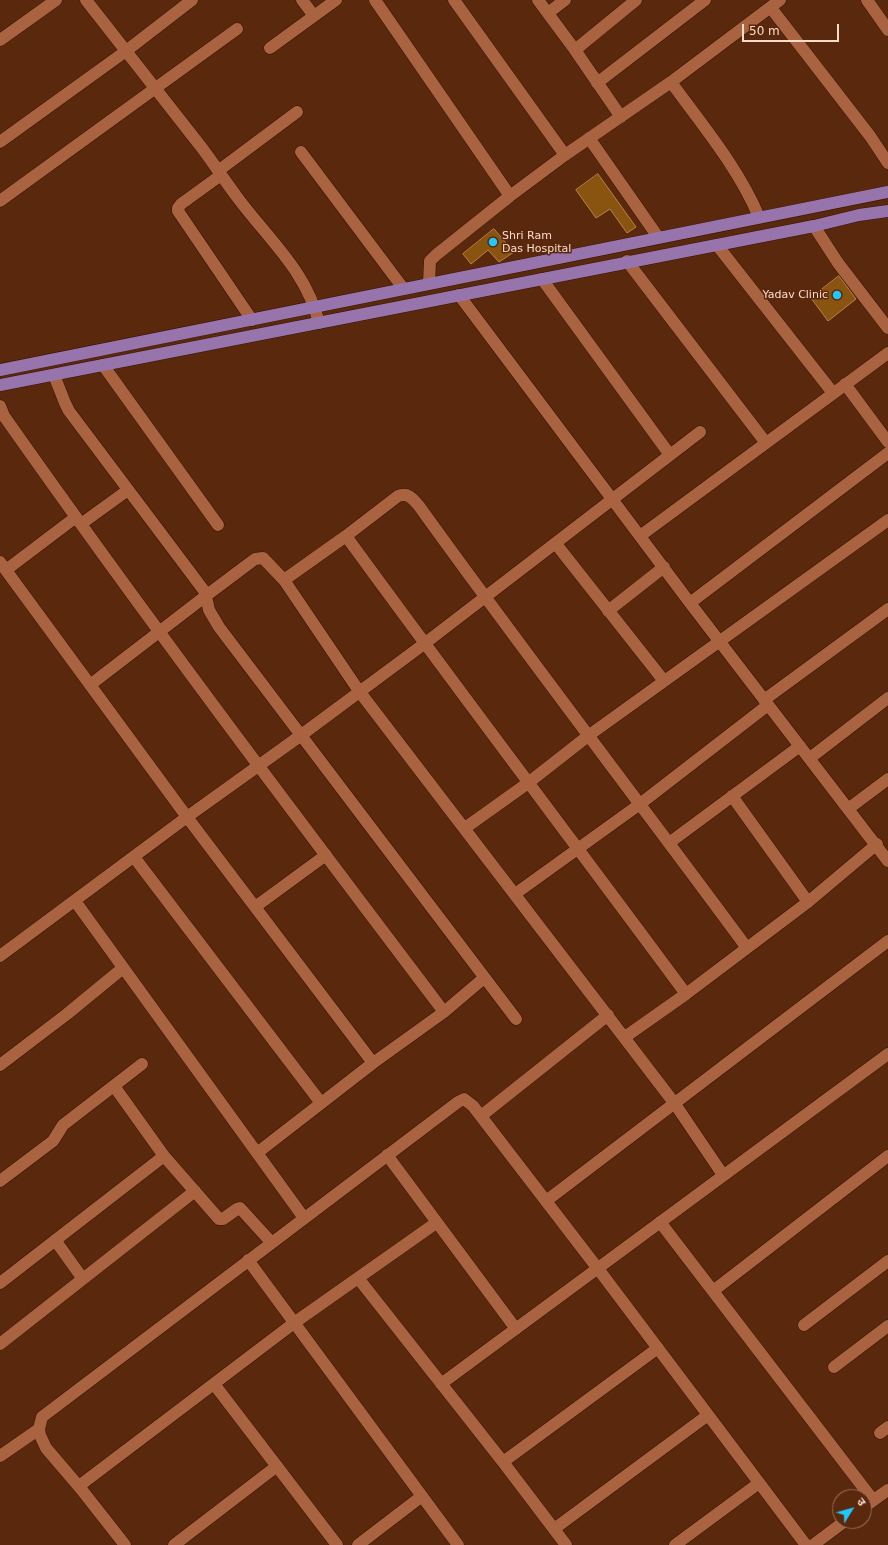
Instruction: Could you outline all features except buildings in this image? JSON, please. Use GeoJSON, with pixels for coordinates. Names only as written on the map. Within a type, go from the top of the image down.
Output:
{"type":"FeatureCollection","features":[{"type":"Feature","properties":{"kind":"main road"},"geometry":{"type":"LineString","coordinates":[[0,370],[888,192]]}},
{"type":"Feature","properties":{"kind":"main road"},"geometry":{"type":"LineString","coordinates":[[0,385],[814,226],[859,215],[888,210]]}},
{"type":"Feature","properties":{"kind":"street"},"geometry":{"type":"LineString","coordinates":[[0,40],[56,0]]}},
{"type":"Feature","properties":{"kind":"street"},"geometry":{"type":"LineString","coordinates":[[86,0],[238,198],[287,257],[302,281],[315,308],[319,323]]}},
{"type":"Feature","properties":{"kind":"street"},"geometry":{"type":"LineString","coordinates":[[0,142],[126,51],[192,0]]}},
{"type":"Feature","properties":{"kind":"street"},"geometry":{"type":"LineString","coordinates":[[302,0],[314,16]]}},
{"type":"Feature","properties":{"kind":"street"},"geometry":{"type":"LineString","coordinates":[[270,48],[336,0]]}},
{"type":"Feature","properties":{"kind":"street"},"geometry":{"type":"LineString","coordinates":[[375,0],[510,196]]}},
{"type":"Feature","properties":{"kind":"street"},"geometry":{"type":"LineString","coordinates":[[454,0],[565,155]]}},
{"type":"Feature","properties":{"kind":"street"},"geometry":{"type":"LineString","coordinates":[[538,0],[575,50],[621,118]]}},
{"type":"Feature","properties":{"kind":"street"},"geometry":{"type":"LineString","coordinates":[[548,13],[565,0]]}},
{"type":"Feature","properties":{"kind":"street"},"geometry":{"type":"LineString","coordinates":[[575,50],[636,0]]}},
{"type":"Feature","properties":{"kind":"street"},"geometry":{"type":"LineString","coordinates":[[597,83],[706,0]]}},
{"type":"Feature","properties":{"kind":"street"},"geometry":{"type":"LineString","coordinates":[[867,0],[888,30]]}},
{"type":"Feature","properties":{"kind":"street"},"geometry":{"type":"LineString","coordinates":[[429,283],[430,262],[432,257],[565,155],[621,118],[775,4],[888,163]]}},
{"type":"Feature","properties":{"kind":"street"},"geometry":{"type":"LineString","coordinates":[[0,201],[237,28]]}},
{"type":"Feature","properties":{"kind":"street"},"geometry":{"type":"LineString","coordinates":[[671,82],[740,178],[759,217]]}},
{"type":"Feature","properties":{"kind":"street"},"geometry":{"type":"LineString","coordinates":[[252,320],[178,211],[178,208],[181,204],[297,112]]}},
{"type":"Feature","properties":{"kind":"street"},"geometry":{"type":"LineString","coordinates":[[589,138],[658,237]]}},
{"type":"Feature","properties":{"kind":"street"},"geometry":{"type":"LineString","coordinates":[[301,152],[403,288]]}},
{"type":"Feature","properties":{"kind":"street"},"geometry":{"type":"LineString","coordinates":[[814,226],[838,263],[888,328]]}},
{"type":"Feature","properties":{"kind":"street"},"geometry":{"type":"LineString","coordinates":[[717,245],[833,393]]}},
{"type":"Feature","properties":{"kind":"street"},"geometry":{"type":"LineString","coordinates":[[627,262],[766,443]]}},
{"type":"Feature","properties":{"kind":"street"},"geometry":{"type":"LineString","coordinates":[[542,279],[670,455]]}},
{"type":"Feature","properties":{"kind":"street"},"geometry":{"type":"LineString","coordinates":[[459,295],[690,603],[848,809],[877,844],[888,861]]}},
{"type":"Feature","properties":{"kind":"street"},"geometry":{"type":"LineString","coordinates":[[640,536],[888,353]]}},
{"type":"Feature","properties":{"kind":"street"},"geometry":{"type":"LineString","coordinates":[[103,365],[218,525]]}},
{"type":"Feature","properties":{"kind":"street"},"geometry":{"type":"LineString","coordinates":[[54,375],[64,403],[69,411],[206,595],[209,610],[219,628],[516,1019]]}},
{"type":"Feature","properties":{"kind":"street"},"geometry":{"type":"LineString","coordinates":[[845,384],[888,442]]}},
{"type":"Feature","properties":{"kind":"street"},"geometry":{"type":"LineString","coordinates":[[0,406],[4,416],[78,521],[259,766],[444,1012]]}},
{"type":"Feature","properties":{"kind":"street"},"geometry":{"type":"LineString","coordinates":[[0,956],[424,644],[700,432]]}},
{"type":"Feature","properties":{"kind":"street"},"geometry":{"type":"LineString","coordinates":[[690,603],[888,453]]}},
{"type":"Feature","properties":{"kind":"street"},"geometry":{"type":"LineString","coordinates":[[128,490],[3,566],[187,817],[373,1063]]}},
{"type":"Feature","properties":{"kind":"street"},"geometry":{"type":"LineString","coordinates":[[284,580],[346,536],[398,496],[403,494],[409,496],[419,506],[484,597],[747,948]]}},
{"type":"Feature","properties":{"kind":"street"},"geometry":{"type":"LineString","coordinates":[[466,828],[588,736],[888,520]]}},
{"type":"Feature","properties":{"kind":"street"},"geometry":{"type":"LineString","coordinates":[[346,536],[424,644],[579,849],[686,994]]}},
{"type":"Feature","properties":{"kind":"street"},"geometry":{"type":"LineString","coordinates":[[556,544],[664,681]]}},
{"type":"Feature","properties":{"kind":"street"},"geometry":{"type":"LineString","coordinates":[[90,685],[255,559],[263,558],[284,580],[360,691],[676,1104],[723,1175]]}},
{"type":"Feature","properties":{"kind":"street"},"geometry":{"type":"LineString","coordinates":[[608,611],[664,567]]}},
{"type":"Feature","properties":{"kind":"street"},"geometry":{"type":"LineString","coordinates":[[515,894],[640,804],[766,702],[888,609]]}},
{"type":"Feature","properties":{"kind":"street"},"geometry":{"type":"LineString","coordinates":[[810,758],[888,698]]}},
{"type":"Feature","properties":{"kind":"street"},"geometry":{"type":"LineString","coordinates":[[669,843],[800,746]]}},
{"type":"Feature","properties":{"kind":"street"},"geometry":{"type":"LineString","coordinates":[[848,809],[888,779]]}},
{"type":"Feature","properties":{"kind":"street"},"geometry":{"type":"LineString","coordinates":[[732,796],[808,902]]}},
{"type":"Feature","properties":{"kind":"street"},"geometry":{"type":"LineString","coordinates":[[625,1037],[686,994],[808,902],[877,844]]}},
{"type":"Feature","properties":{"kind":"street"},"geometry":{"type":"LineString","coordinates":[[255,907],[326,855]]}},
{"type":"Feature","properties":{"kind":"street"},"geometry":{"type":"LineString","coordinates":[[134,857],[321,1103]]}},
{"type":"Feature","properties":{"kind":"street"},"geometry":{"type":"LineString","coordinates":[[75,901],[304,1218]]}},
{"type":"Feature","properties":{"kind":"street"},"geometry":{"type":"LineString","coordinates":[[546,1201],[676,1104],[888,941]]}},
{"type":"Feature","properties":{"kind":"street"},"geometry":{"type":"LineString","coordinates":[[0,1065],[67,1014],[123,968]]}},
{"type":"Feature","properties":{"kind":"street"},"geometry":{"type":"LineString","coordinates":[[257,1153],[373,1063],[444,1012],[484,978]]}},
{"type":"Feature","properties":{"kind":"street"},"geometry":{"type":"LineString","coordinates":[[481,1116],[608,1015]]}},
{"type":"Feature","properties":{"kind":"street"},"geometry":{"type":"LineString","coordinates":[[441,1384],[888,1054]]}},
{"type":"Feature","properties":{"kind":"street"},"geometry":{"type":"LineString","coordinates":[[0,1181],[53,1141],[63,1125],[142,1064]]}},
{"type":"Feature","properties":{"kind":"street"},"geometry":{"type":"LineString","coordinates":[[114,1086],[164,1156],[220,1220],[238,1209],[242,1209],[271,1242]]}},
{"type":"Feature","properties":{"kind":"street"},"geometry":{"type":"LineString","coordinates":[[125,1545],[79,1486],[46,1448],[39,1429],[41,1420],[45,1414],[271,1242],[464,1099],[469,1101],[481,1116],[598,1268],[806,1545]]}},
{"type":"Feature","properties":{"kind":"street"},"geometry":{"type":"LineString","coordinates":[[387,1155],[516,1329]]}},
{"type":"Feature","properties":{"kind":"street"},"geometry":{"type":"LineString","coordinates":[[0,1283],[164,1156]]}},
{"type":"Feature","properties":{"kind":"street"},"geometry":{"type":"LineString","coordinates":[[713,1291],[888,1156]]}},
{"type":"Feature","properties":{"kind":"street"},"geometry":{"type":"LineString","coordinates":[[0,1344],[195,1192]]}},
{"type":"Feature","properties":{"kind":"street"},"geometry":{"type":"LineString","coordinates":[[660,1222],[713,1291],[858,1489]]}},
{"type":"Feature","properties":{"kind":"street"},"geometry":{"type":"LineString","coordinates":[[79,1486],[294,1323],[436,1223]]}},
{"type":"Feature","properties":{"kind":"street"},"geometry":{"type":"LineString","coordinates":[[55,1240],[82,1279]]}},
{"type":"Feature","properties":{"kind":"street"},"geometry":{"type":"LineString","coordinates":[[248,1260],[458,1545]]}},
{"type":"Feature","properties":{"kind":"street"},"geometry":{"type":"LineString","coordinates":[[804,1325],[888,1261]]}},
{"type":"Feature","properties":{"kind":"street"},"geometry":{"type":"LineString","coordinates":[[358,1278],[503,1462],[566,1545]]}},
{"type":"Feature","properties":{"kind":"street"},"geometry":{"type":"LineString","coordinates":[[834,1367],[888,1326]]}},
{"type":"Feature","properties":{"kind":"street"},"geometry":{"type":"LineString","coordinates":[[503,1462],[658,1348]]}},
{"type":"Feature","properties":{"kind":"street"},"geometry":{"type":"LineString","coordinates":[[214,1384],[337,1545]]}},
{"type":"Feature","properties":{"kind":"street"},"geometry":{"type":"LineString","coordinates":[[554,1529],[708,1415]]}},
{"type":"Feature","properties":{"kind":"street"},"geometry":{"type":"LineString","coordinates":[[0,1456],[39,1429]]}},
{"type":"Feature","properties":{"kind":"street"},"geometry":{"type":"LineString","coordinates":[[174,1545],[277,1466]]}},
{"type":"Feature","properties":{"kind":"street"},"geometry":{"type":"LineString","coordinates":[[676,1545],[759,1483]]}},
{"type":"Feature","properties":{"kind":"street"},"geometry":{"type":"LineString","coordinates":[[872,1502],[888,1490]]}},
{"type":"Feature","properties":{"kind":"street"},"geometry":{"type":"LineString","coordinates":[[358,1545],[422,1496]]}},
{"type":"Feature","properties":{"kind":"street"},"geometry":{"type":"LineString","coordinates":[[813,1545],[835,1529]]}},
{"type":"Feature","properties":{"kind":"place","name":"Shri Ram Das Hospital"},"geometry":{"type":"Point","coordinates":[493,242]}},
{"type":"Feature","properties":{"kind":"place","name":"Yadav Clinic"},"geometry":{"type":"Point","coordinates":[837,295]}}]}
